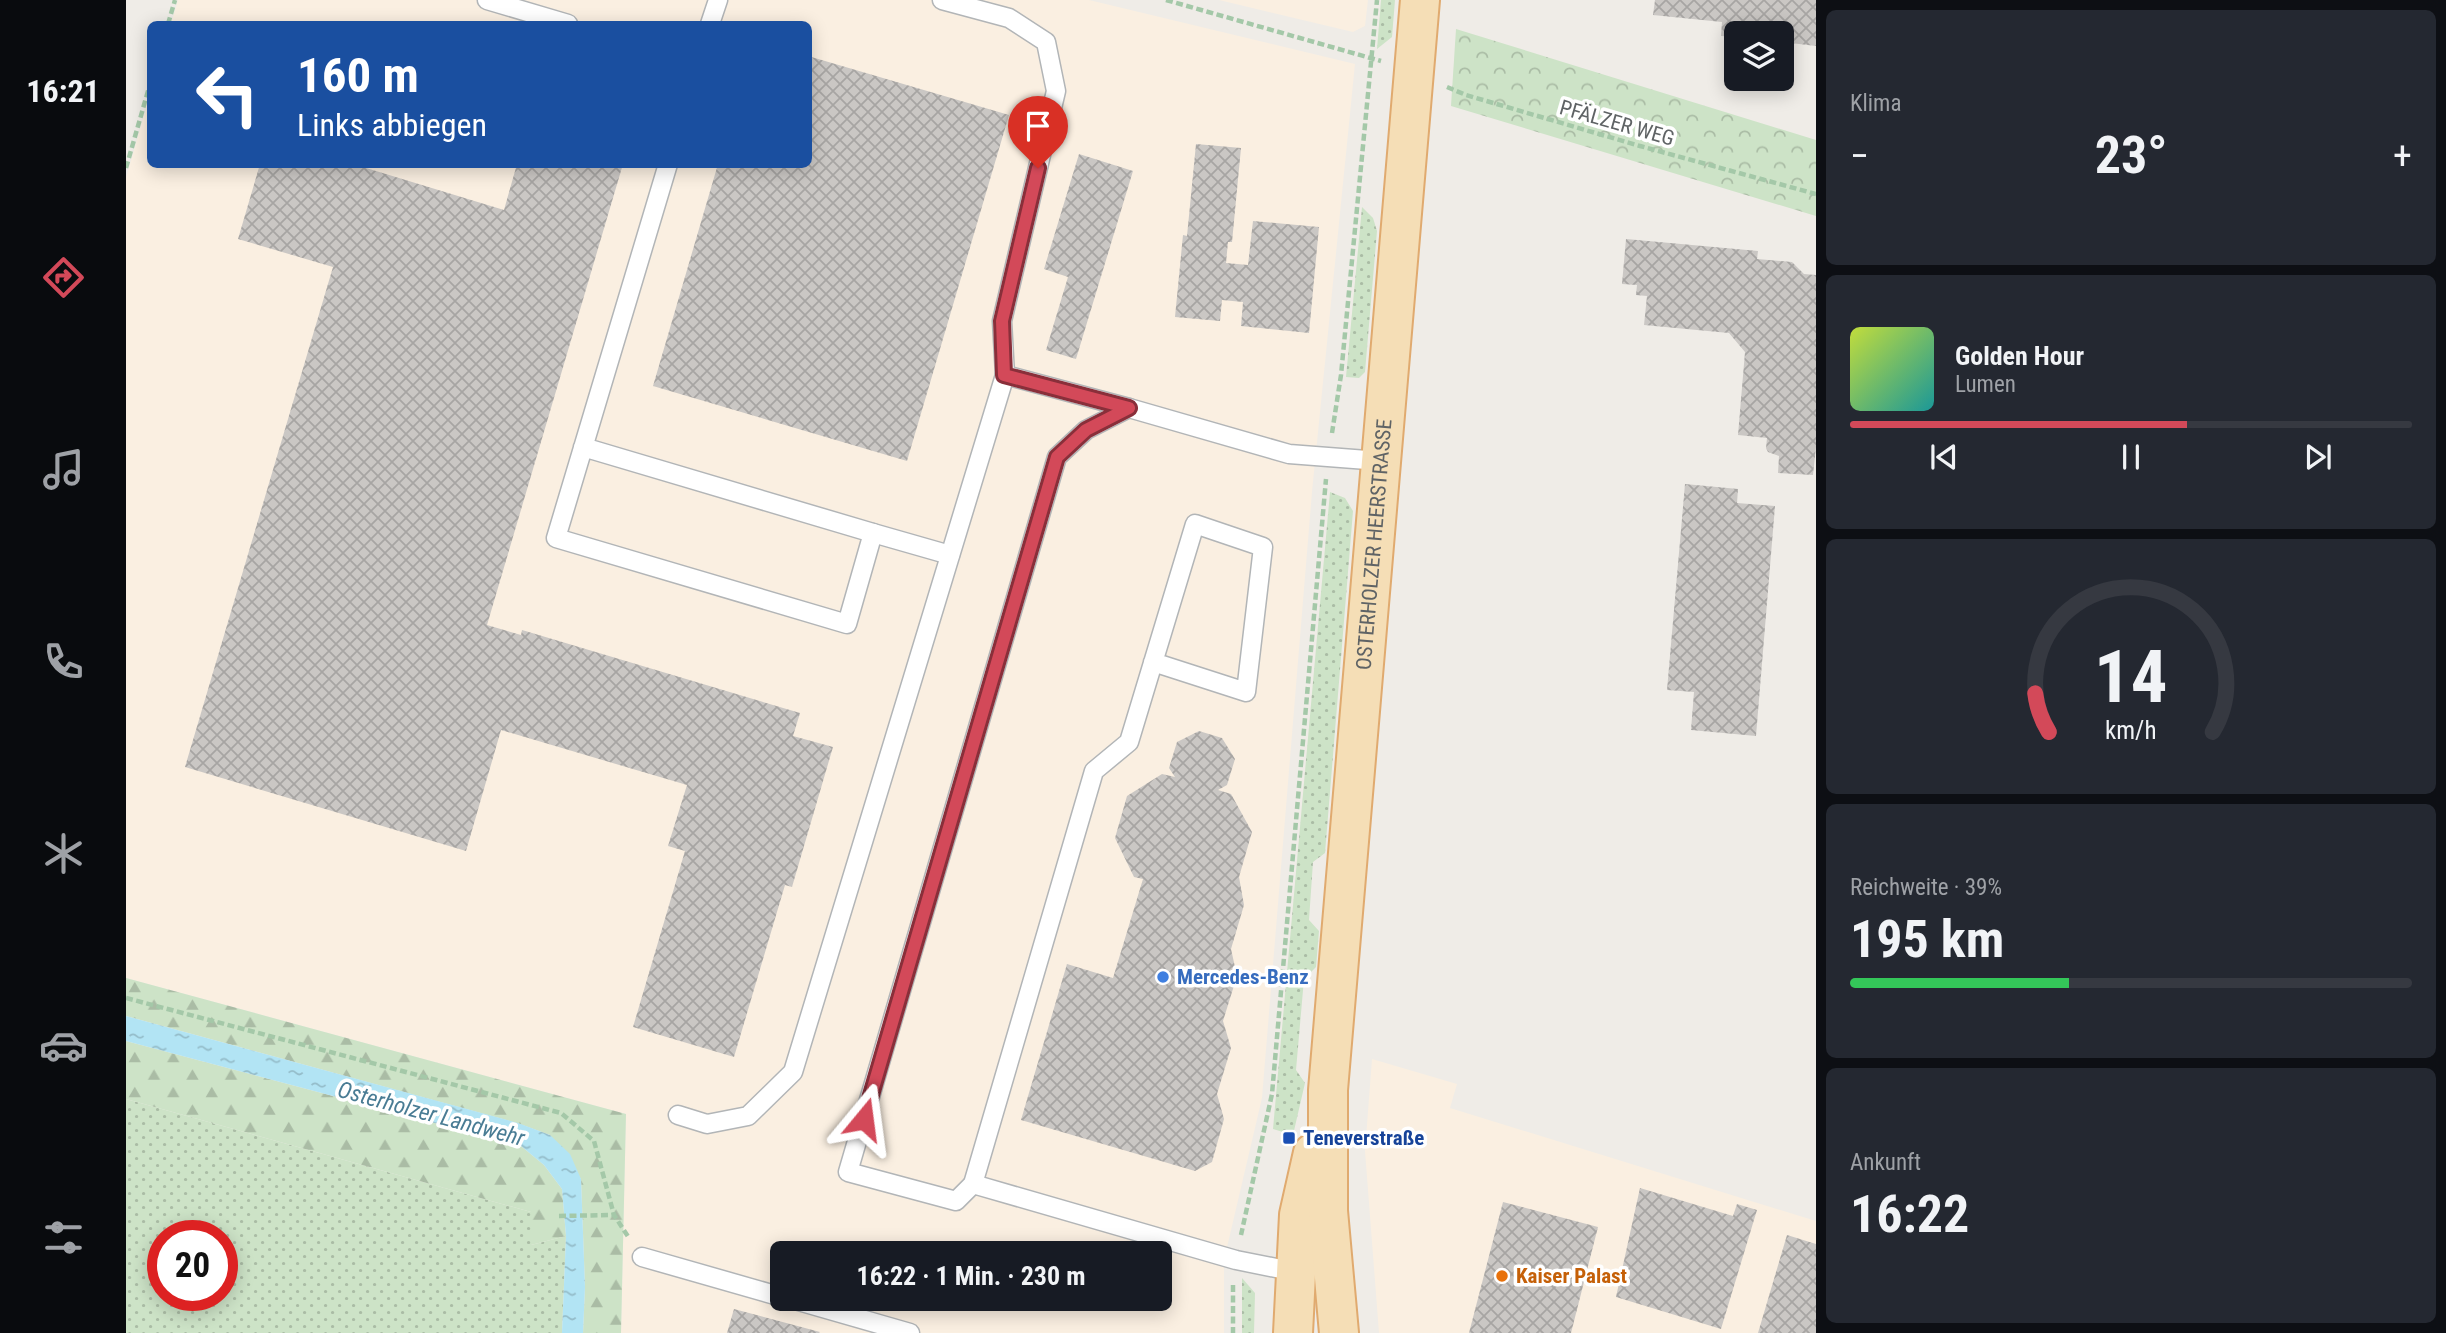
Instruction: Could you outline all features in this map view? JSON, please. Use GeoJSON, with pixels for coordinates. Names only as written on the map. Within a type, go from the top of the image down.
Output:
{"type":"FeatureCollection","features":[{"type":"Feature","properties":{"kind":"main road","name":"OSTERHOLZER HEERSTRASSE"},"geometry":{"type":"LineString","coordinates":[[1339,1333],[1328,1211],[1328,1090],[1420,0]]}},
{"type":"Feature","properties":{"kind":"main road","name":"OSTERHOLZER HEERSTRASSE"},"geometry":{"type":"LineString","coordinates":[[1293,1333],[1299,1215],[1328,1090]]}},
{"type":"Feature","properties":{"kind":"lane"},"geometry":{"type":"LineString","coordinates":[[488,0],[558,21]]}},
{"type":"Feature","properties":{"kind":"lane"},"geometry":{"type":"LineString","coordinates":[[711,21],[718,0]]}},
{"type":"Feature","properties":{"kind":"lane"},"geometry":{"type":"LineString","coordinates":[[678,1115],[707,1124],[748,1116],[793,1072],[1004,375],[1002,321],[1056,91],[1046,42],[1009,18],[942,0]]}},
{"type":"Feature","properties":{"kind":"lane"},"geometry":{"type":"LineString","coordinates":[[667,168],[556,538],[847,624],[873,533]]}},
{"type":"Feature","properties":{"kind":"lane"},"geometry":{"type":"LineString","coordinates":[[1004,375],[1289,454],[1380,461]]}},
{"type":"Feature","properties":{"kind":"lane"},"geometry":{"type":"LineString","coordinates":[[1129,408],[1086,430],[1057,457],[848,1172],[956,1201],[973,1184],[1094,771],[1129,742],[1153,662],[1195,524],[1263,547],[1246,692],[1153,662]]}},
{"type":"Feature","properties":{"kind":"lane"},"geometry":{"type":"LineString","coordinates":[[583,447],[950,555]]}},
{"type":"Feature","properties":{"kind":"lane"},"geometry":{"type":"LineString","coordinates":[[973,1184],[1236,1260],[1296,1272]]}},
{"type":"Feature","properties":{"kind":"lane"},"geometry":{"type":"LineString","coordinates":[[642,1257],[770,1294]]}},
{"type":"Feature","properties":{"kind":"lane"},"geometry":{"type":"LineString","coordinates":[[833,1311],[910,1333]]}},
{"type":"Feature","properties":{"kind":"path"},"geometry":{"type":"LineString","coordinates":[[169,21],[175,0]]}},
{"type":"Feature","properties":{"kind":"path"},"geometry":{"type":"LineString","coordinates":[[1166,0],[1371,57]]}},
{"type":"Feature","properties":{"kind":"path"},"geometry":{"type":"LineString","coordinates":[[1233,1333],[1236,1260],[1272,1094],[1328,457],[1341,375],[1377,0]]}},
{"type":"Feature","properties":{"kind":"path","name":"PFÄLZER WEG"},"geometry":{"type":"LineString","coordinates":[[1413,73],[1479,99],[1816,194]]}},
{"type":"Feature","properties":{"kind":"path"},"geometry":{"type":"LineString","coordinates":[[126,168],[147,94]]}},
{"type":"Feature","properties":{"kind":"path"},"geometry":{"type":"LineString","coordinates":[[126,998],[561,1113],[594,1141],[614,1215],[642,1257]]}},
{"type":"Feature","properties":{"kind":"path"},"geometry":{"type":"LineString","coordinates":[[559,1216],[614,1215]]}},
{"type":"Feature","properties":{"kind":"shaded area"},"geometry":{"type":"Polygon","coordinates":[[[178,0],[1089,0],[1355,64],[1312,492],[1262,1098],[1224,1260],[1224,1333],[621,1333],[626,1114],[126,978],[126,178],[147,105],[147,168],[812,168],[812,21],[172,21],[178,0]]]}},
{"type":"Feature","properties":{"kind":"shaded area"},"geometry":{"type":"Polygon","coordinates":[[[1219,0],[1368,0],[1365,26],[1353,32],[1219,0]]]}},
{"type":"Feature","properties":{"kind":"shaded area"},"geometry":{"type":"Polygon","coordinates":[[[1372,1059],[1457,1084],[1450,1108],[1816,1221],[1816,1333],[1379,1333],[1365,1151],[1372,1059]]]}},
{"type":"Feature","properties":{"kind":"green space"},"geometry":{"type":"Polygon","coordinates":[[[1381,0],[1395,0],[1392,37],[1377,49],[1381,0]]]}},
{"type":"Feature","properties":{"kind":"green space"},"geometry":{"type":"Polygon","coordinates":[[[1456,29],[1816,140],[1816,216],[1451,106],[1456,29]]]}},
{"type":"Feature","properties":{"kind":"green space"},"geometry":{"type":"Polygon","coordinates":[[[1362,207],[1373,218],[1377,231],[1365,372],[1359,378],[1346,377],[1362,207]]]}},
{"type":"Feature","properties":{"kind":"green space"},"geometry":{"type":"Polygon","coordinates":[[[1330,492],[1345,498],[1353,511],[1325,853],[1313,862],[1309,920],[1319,931],[1316,967],[1304,979],[1296,1070],[1305,1083],[1293,1135],[1273,1129],[1330,492]]]}},
{"type":"Feature","properties":{"kind":"green space"},"geometry":{"type":"Polygon","coordinates":[[[126,978],[626,1114],[621,1333],[583,1333],[585,1287],[581,1179],[550,1135],[517,1123],[126,1016],[126,978]]]}},
{"type":"Feature","properties":{"kind":"green space"},"geometry":{"type":"Polygon","coordinates":[[[126,1041],[521,1146],[544,1165],[562,1189],[566,1236],[531,1245],[531,1212],[126,1099],[126,1041]]]}},
{"type":"Feature","properties":{"kind":"green space"},"geometry":{"type":"Polygon","coordinates":[[[126,1099],[531,1212],[531,1245],[566,1236],[562,1333],[126,1333],[126,1099]]]}},
{"type":"Feature","properties":{"kind":"green space"},"geometry":{"type":"Polygon","coordinates":[[[1242,1278],[1255,1293],[1254,1333],[1242,1333],[1242,1278]]]}},
{"type":"Feature","properties":{"kind":"water","name":"Osterholzer Landwehr"},"geometry":{"type":"Polygon","coordinates":[[[126,1016],[518,1123],[550,1135],[570,1154],[581,1179],[585,1287],[583,1333],[562,1333],[566,1236],[562,1189],[544,1165],[521,1146],[126,1041],[126,1016]]]}},
{"type":"Feature","properties":{"kind":"building"},"geometry":{"type":"Polygon","coordinates":[[[1655,0],[1816,0],[1816,46],[1794,43],[1794,21],[1724,21],[1724,36],[1721,36],[1722,22],[1653,15],[1655,0]]]}},
{"type":"Feature","properties":{"kind":"building"},"geometry":{"type":"Polygon","coordinates":[[[812,57],[1009,115],[907,461],[653,386],[717,168],[812,168],[812,57]]]}},
{"type":"Feature","properties":{"kind":"building"},"geometry":{"type":"Polygon","coordinates":[[[1196,144],[1241,148],[1232,242],[1228,242],[1226,263],[1248,265],[1253,221],[1319,227],[1309,333],[1241,326],[1243,302],[1222,300],[1220,321],[1175,317],[1183,235],[1187,236],[1196,144]]]}},
{"type":"Feature","properties":{"kind":"building"},"geometry":{"type":"Polygon","coordinates":[[[1079,154],[1133,171],[1076,359],[1046,350],[1068,277],[1044,269],[1079,154]]]}},
{"type":"Feature","properties":{"kind":"building"},"geometry":{"type":"Polygon","coordinates":[[[259,168],[366,168],[504,210],[516,168],[622,168],[487,625],[521,635],[522,630],[800,713],[793,736],[833,747],[792,887],[785,885],[734,1057],[633,1027],[685,851],[668,846],[687,785],[501,730],[466,851],[185,767],[333,267],[238,239],[259,168]]]}},
{"type":"Feature","properties":{"kind":"building"},"geometry":{"type":"Polygon","coordinates":[[[1626,239],[1758,251],[1757,259],[1792,262],[1804,274],[1816,275],[1816,447],[1813,475],[1778,473],[1779,456],[1768,452],[1767,438],[1738,435],[1745,352],[1729,333],[1644,325],[1647,296],[1636,295],[1637,285],[1622,284],[1626,239]]]}},
{"type":"Feature","properties":{"kind":"building"},"geometry":{"type":"Polygon","coordinates":[[[1685,484],[1738,489],[1737,503],[1775,506],[1756,736],[1691,730],[1694,692],[1667,690],[1685,484]]]}},
{"type":"Feature","properties":{"kind":"building"},"geometry":{"type":"Polygon","coordinates":[[[1199,731],[1222,738],[1235,759],[1227,785],[1218,790],[1231,794],[1252,832],[1239,877],[1244,905],[1231,949],[1237,976],[1223,1021],[1231,1048],[1217,1094],[1224,1119],[1212,1162],[1195,1171],[1021,1120],[1067,964],[1113,978],[1143,879],[1134,877],[1115,838],[1127,796],[1162,774],[1175,777],[1169,768],[1177,742],[1199,731]]]}},
{"type":"Feature","properties":{"kind":"building"},"geometry":{"type":"Polygon","coordinates":[[[1640,1188],[1733,1216],[1737,1204],[1757,1210],[1721,1329],[1616,1297],[1640,1188]]]}},
{"type":"Feature","properties":{"kind":"building"},"geometry":{"type":"Polygon","coordinates":[[[1503,1202],[1598,1227],[1571,1333],[1469,1333],[1503,1202]]]}},
{"type":"Feature","properties":{"kind":"building"},"geometry":{"type":"Polygon","coordinates":[[[1787,1235],[1816,1244],[1816,1333],[1758,1333],[1787,1235]]]}},
{"type":"Feature","properties":{"kind":"building"},"geometry":{"type":"Polygon","coordinates":[[[734,1309],[820,1332],[727,1333],[734,1309]]]}},
{"type":"Feature","properties":{"kind":"place","name":"Mercedes-Benz"},"geometry":{"type":"Point","coordinates":[1163,977]}},
{"type":"Feature","properties":{"kind":"place","name":"Teneverstraße"},"geometry":{"type":"Point","coordinates":[1289,1138]}},
{"type":"Feature","properties":{"kind":"place","name":"Kaiser Palast"},"geometry":{"type":"Point","coordinates":[1502,1276]}},
{"type":"Feature","properties":{"kind":"route"},"geometry":{"type":"LineString","coordinates":[[864,1119],[1057,457],[1086,430],[1129,408],[1004,375],[1002,321],[1038,168]]}}]}
